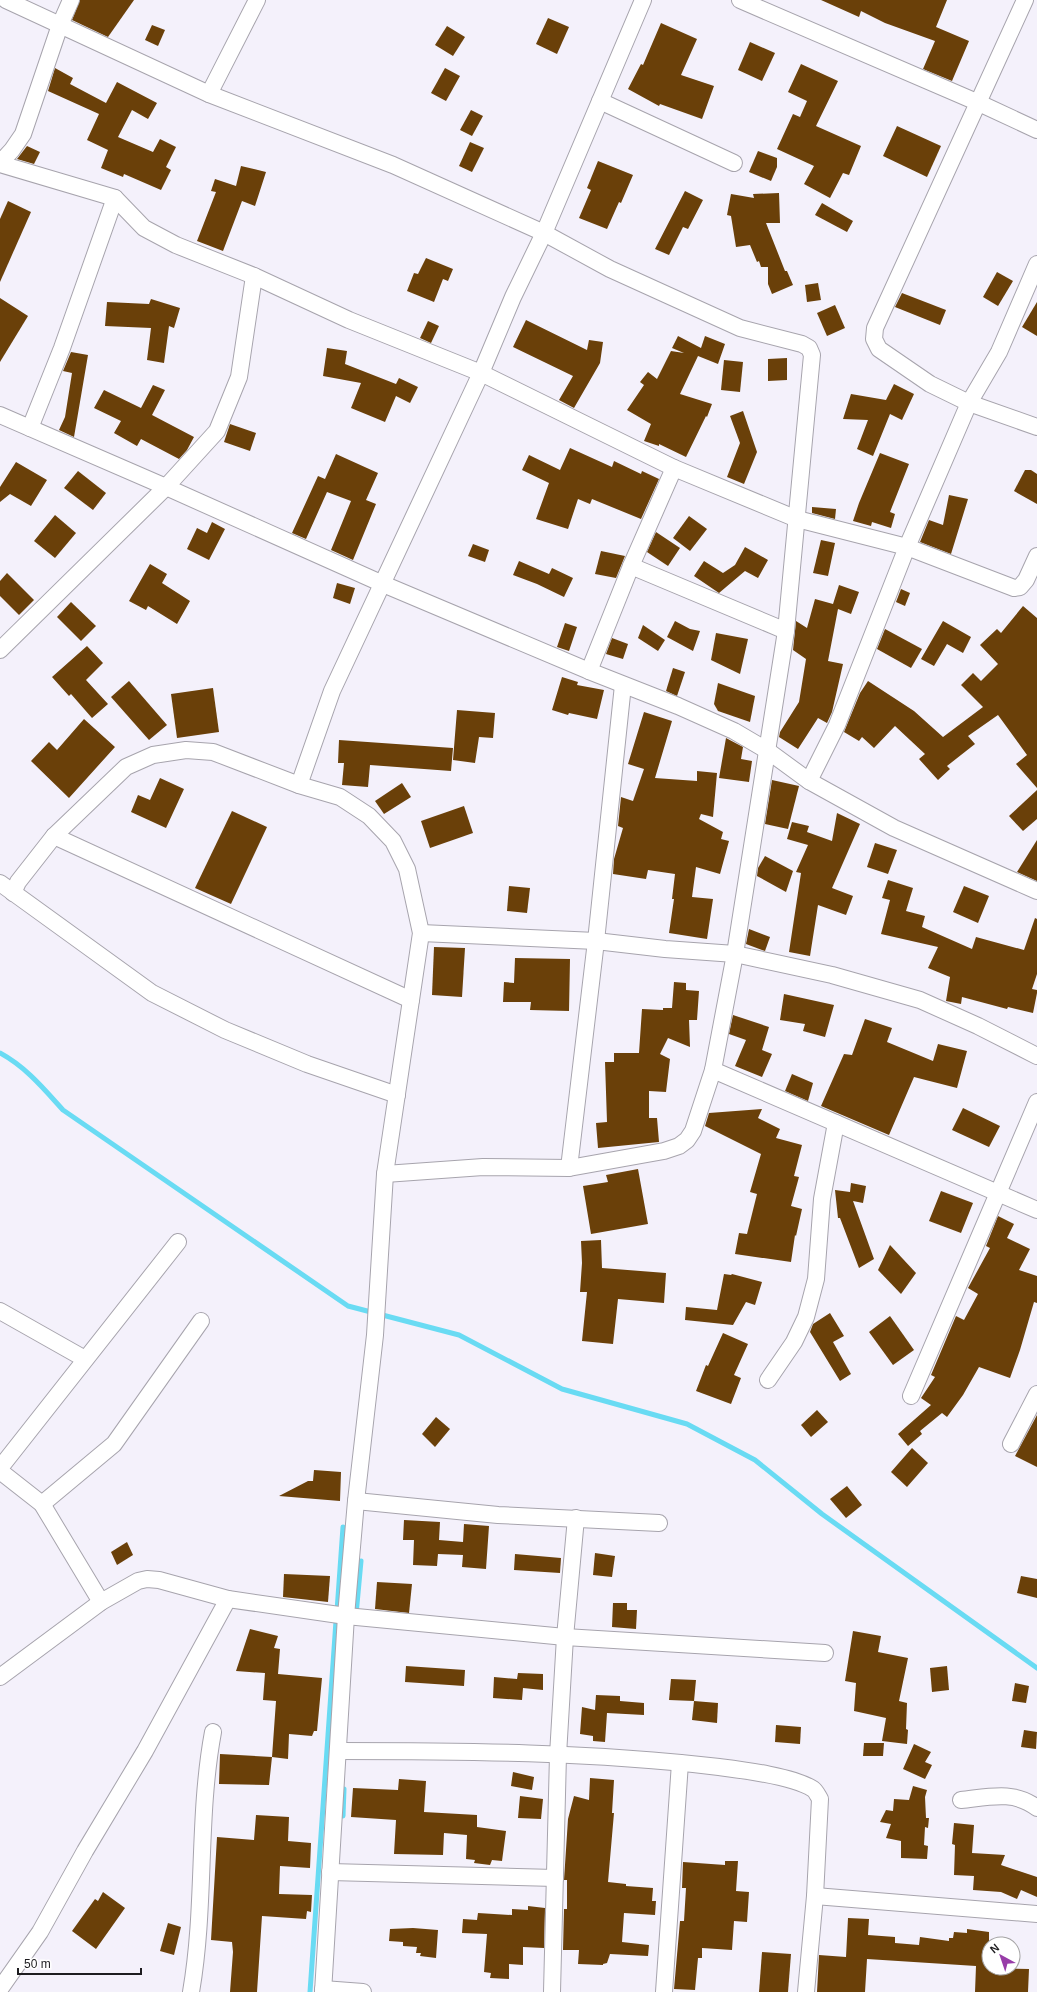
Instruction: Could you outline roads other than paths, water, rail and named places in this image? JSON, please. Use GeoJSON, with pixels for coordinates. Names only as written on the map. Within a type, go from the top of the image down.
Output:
{"type":"FeatureCollection","features":[{"type":"Feature","properties":{"kind":"street"},"geometry":{"type":"LineString","coordinates":[[6,0],[209,94],[393,165],[544,233],[610,269],[740,328],[802,344],[809,348],[812,355],[786,631],[768,751],[735,954],[713,1070],[693,1131],[687,1140],[679,1146],[664,1151],[569,1168],[483,1167],[385,1174]]}},
{"type":"Feature","properties":{"kind":"street"},"geometry":{"type":"LineString","coordinates":[[71,0],[60,25],[23,134],[12,150],[0,163],[114,198],[144,228],[176,245],[254,276],[349,320],[481,373],[674,468],[797,519],[907,547],[1014,588],[1020,587],[1026,580],[1037,556]]}},
{"type":"Feature","properties":{"kind":"street"},"geometry":{"type":"LineString","coordinates":[[209,94],[257,0]]}},
{"type":"Feature","properties":{"kind":"street"},"geometry":{"type":"LineString","coordinates":[[299,785],[332,691],[481,373],[513,297],[544,233],[643,0]]}},
{"type":"Feature","properties":{"kind":"street"},"geometry":{"type":"LineString","coordinates":[[740,0],[979,103],[1037,130]]}},
{"type":"Feature","properties":{"kind":"street"},"geometry":{"type":"LineString","coordinates":[[1025,0],[875,328],[874,339],[879,349],[930,384],[970,403],[1037,427]]}},
{"type":"Feature","properties":{"kind":"street"},"geometry":{"type":"LineString","coordinates":[[600,101],[734,163]]}},
{"type":"Feature","properties":{"kind":"street"},"geometry":{"type":"LineString","coordinates":[[30,428],[62,348],[114,198]]}},
{"type":"Feature","properties":{"kind":"street"},"geometry":{"type":"LineString","coordinates":[[809,781],[837,725],[907,547],[970,403],[999,352],[1037,264]]}},
{"type":"Feature","properties":{"kind":"street"},"geometry":{"type":"LineString","coordinates":[[0,650],[166,486],[217,432],[239,377],[254,276]]}},
{"type":"Feature","properties":{"kind":"street"},"geometry":{"type":"LineString","coordinates":[[0,415],[166,486],[383,584],[589,671],[678,706],[734,731],[768,751],[809,781],[894,828],[1037,891]]}},
{"type":"Feature","properties":{"kind":"street"},"geometry":{"type":"LineString","coordinates":[[589,671],[674,468]]}},
{"type":"Feature","properties":{"kind":"street"},"geometry":{"type":"LineString","coordinates":[[632,566],[786,631]]}},
{"type":"Feature","properties":{"kind":"street"},"geometry":{"type":"LineString","coordinates":[[569,1168],[596,940],[623,685]]}},
{"type":"Feature","properties":{"kind":"street"},"geometry":{"type":"LineString","coordinates":[[13,893],[18,882],[54,836],[126,767],[153,755],[186,750],[213,752],[299,785],[340,797],[369,816],[393,841],[407,869],[421,932],[385,1174],[375,1335],[356,1501],[346,1616],[323,1990],[363,1992]]}},
{"type":"Feature","properties":{"kind":"street"},"geometry":{"type":"LineString","coordinates":[[54,836],[412,1000]]}},
{"type":"Feature","properties":{"kind":"street"},"geometry":{"type":"LineString","coordinates":[[0,882],[13,893],[152,993],[232,1033],[307,1064],[397,1095]]}},
{"type":"Feature","properties":{"kind":"street"},"geometry":{"type":"LineString","coordinates":[[421,932],[596,940],[665,949],[735,954],[832,975],[920,1000],[978,1026],[1037,1056]]}},
{"type":"Feature","properties":{"kind":"street"},"geometry":{"type":"LineString","coordinates":[[713,1070],[1037,1210]]}},
{"type":"Feature","properties":{"kind":"street"},"geometry":{"type":"LineString","coordinates":[[911,1396],[996,1193],[1037,1102]]}},
{"type":"Feature","properties":{"kind":"street"},"geometry":{"type":"LineString","coordinates":[[768,1380],[794,1342],[806,1316],[816,1279],[822,1199],[836,1124]]}},
{"type":"Feature","properties":{"kind":"street"},"geometry":{"type":"LineString","coordinates":[[101,1602],[42,1504],[0,1469],[178,1242]]}},
{"type":"Feature","properties":{"kind":"street"},"geometry":{"type":"LineString","coordinates":[[0,1312],[85,1359]]}},
{"type":"Feature","properties":{"kind":"street"},"geometry":{"type":"LineString","coordinates":[[42,1504],[114,1444],[201,1321]]}},
{"type":"Feature","properties":{"kind":"street"},"geometry":{"type":"LineString","coordinates":[[1011,1444],[1037,1394]]}},
{"type":"Feature","properties":{"kind":"street"},"geometry":{"type":"LineString","coordinates":[[356,1501],[498,1515],[659,1523]]}},
{"type":"Feature","properties":{"kind":"street"},"geometry":{"type":"LineString","coordinates":[[552,1992],[551,1976],[558,1755],[565,1637],[576,1518]]}},
{"type":"Feature","properties":{"kind":"street"},"geometry":{"type":"LineString","coordinates":[[0,1677],[101,1602],[138,1581],[147,1579],[160,1580],[228,1600],[346,1616],[565,1637],[825,1653]]}},
{"type":"Feature","properties":{"kind":"street"},"geometry":{"type":"LineString","coordinates":[[0,1989],[40,1932],[85,1851],[145,1751],[228,1600]]}},
{"type":"Feature","properties":{"kind":"street"},"geometry":{"type":"LineString","coordinates":[[191,1992],[198,1918],[204,1799],[213,1732]]}},
{"type":"Feature","properties":{"kind":"street"},"geometry":{"type":"LineString","coordinates":[[338,1751],[462,1751],[558,1755],[680,1763],[756,1772],[803,1784],[814,1790],[820,1799],[815,1896],[806,1992]]}},
{"type":"Feature","properties":{"kind":"street"},"geometry":{"type":"LineString","coordinates":[[664,1992],[680,1763]]}},
{"type":"Feature","properties":{"kind":"street"},"geometry":{"type":"LineString","coordinates":[[961,1800],[1010,1795],[1027,1800],[1037,1808]]}},
{"type":"Feature","properties":{"kind":"street"},"geometry":{"type":"LineString","coordinates":[[330,1872],[555,1878]]}},
{"type":"Feature","properties":{"kind":"street"},"geometry":{"type":"LineString","coordinates":[[815,1896],[1037,1914]]}},
{"type":"Feature","properties":{"kind":"waterway"},"geometry":{"type":"LineString","coordinates":[[0,1053],[18,1065],[42,1086],[63,1110],[348,1306],[459,1335],[562,1389],[687,1424],[755,1460],[822,1514],[1037,1668]]}},
{"type":"Feature","properties":{"kind":"waterway"},"geometry":{"type":"LineString","coordinates":[[337,1611],[343,1527]]}},
{"type":"Feature","properties":{"kind":"waterway"},"geometry":{"type":"LineString","coordinates":[[356,1615],[361,1561]]}},
{"type":"Feature","properties":{"kind":"waterway"},"geometry":{"type":"LineString","coordinates":[[310,1992],[336,1621]]}},
{"type":"Feature","properties":{"kind":"waterway"},"geometry":{"type":"LineString","coordinates":[[343,1816],[344,1789]]}}]}
